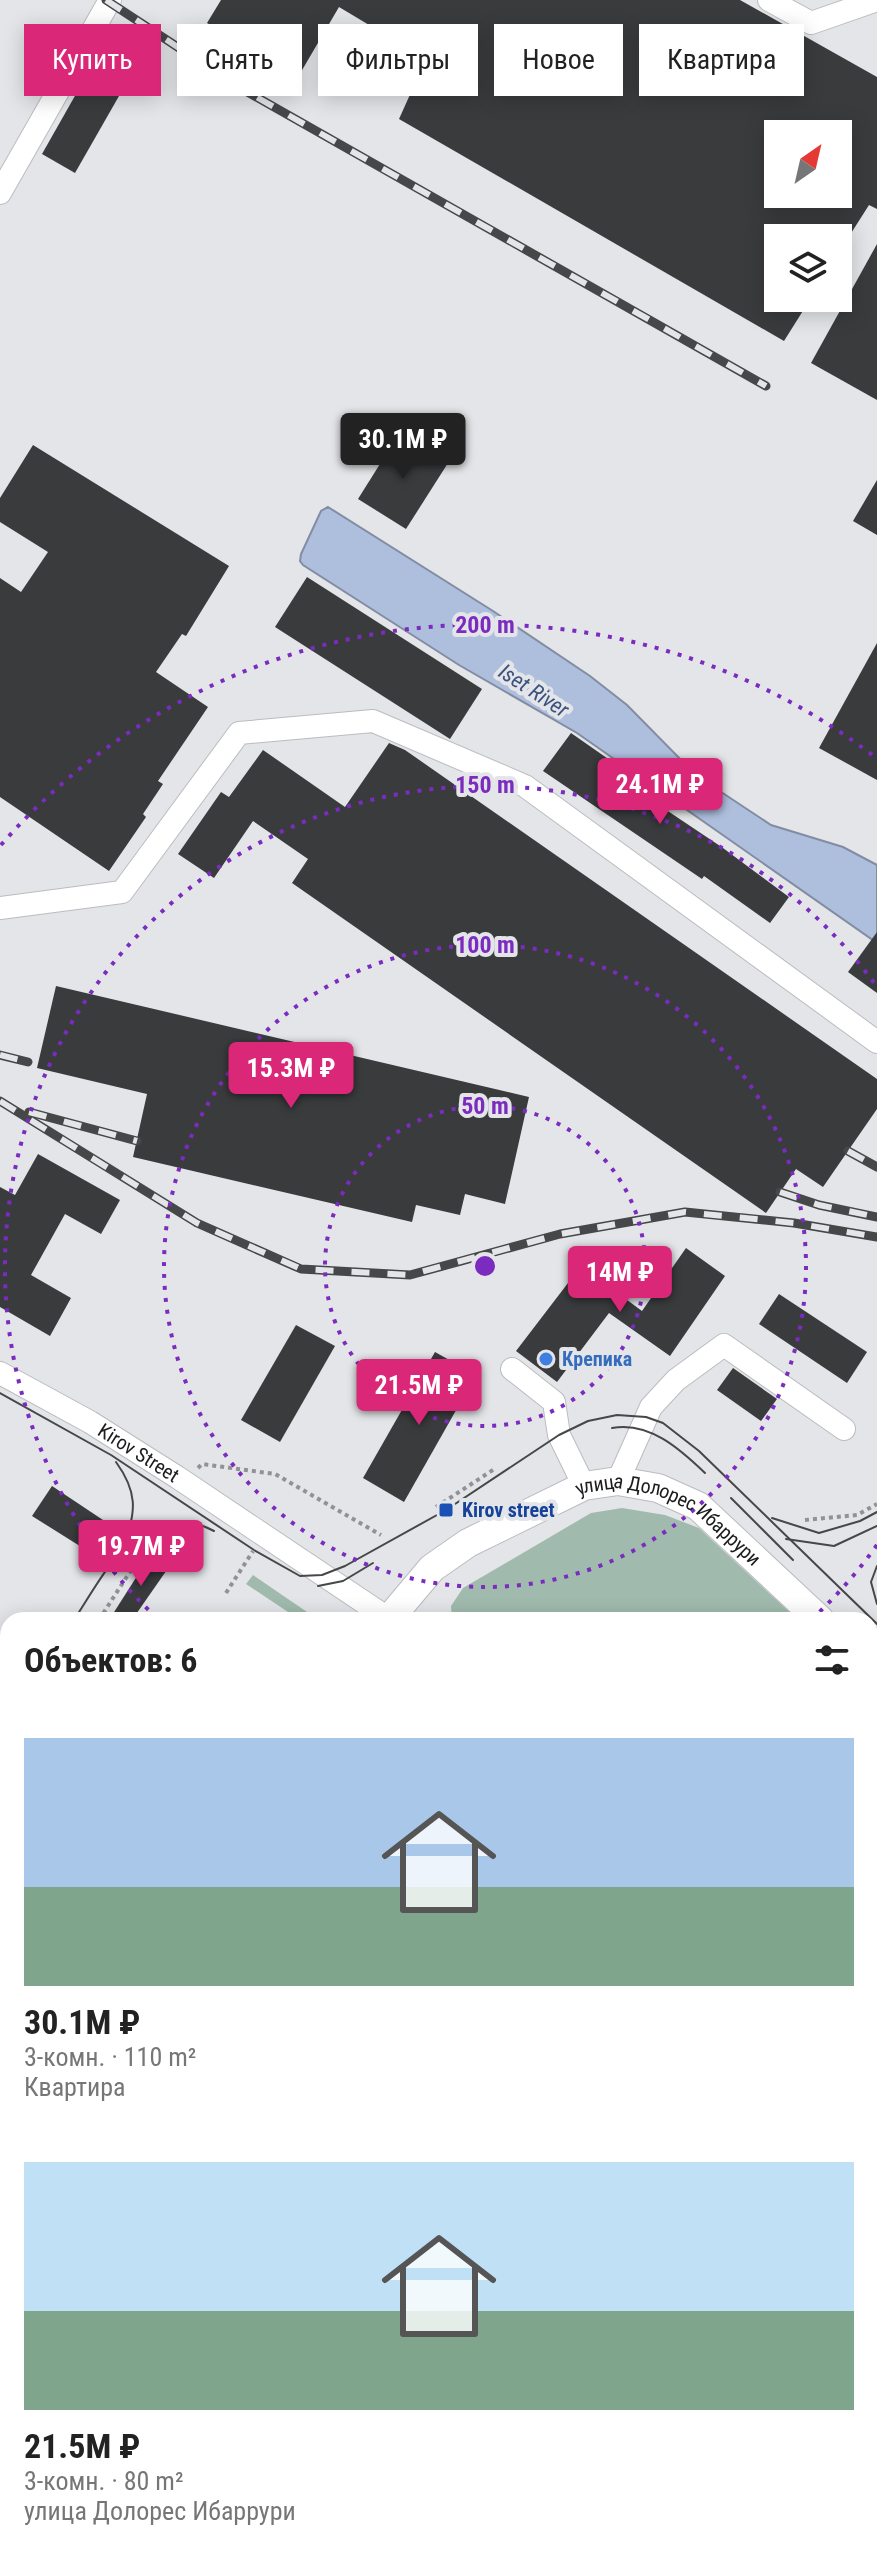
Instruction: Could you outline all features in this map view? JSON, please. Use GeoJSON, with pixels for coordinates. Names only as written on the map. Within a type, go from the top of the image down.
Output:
{"type":"FeatureCollection","features":[{"type":"Feature","properties":{"kind":"main road","name":"улица Долорес Ибаррури"},"geometry":{"type":"LineString","coordinates":[[396,1612],[432,1568],[468,1543],[584,1486],[618,1481],[658,1488],[698,1506],[811,1612]]}},
{"type":"Feature","properties":{"kind":"street"},"geometry":{"type":"LineString","coordinates":[[0,193],[110,0]]}},
{"type":"Feature","properties":{"kind":"street"},"geometry":{"type":"LineString","coordinates":[[769,0],[811,23],[877,0]]}},
{"type":"Feature","properties":{"kind":"street"},"geometry":{"type":"LineString","coordinates":[[0,908],[122,892],[239,733],[373,721],[525,786],[877,1042]]}},
{"type":"Feature","properties":{"kind":"street"},"geometry":{"type":"LineString","coordinates":[[618,1481],[651,1407],[676,1380],[724,1345],[844,1429]]}},
{"type":"Feature","properties":{"kind":"street"},"geometry":{"type":"LineString","coordinates":[[512,1369],[554,1402],[559,1435],[584,1486]]}},
{"type":"Feature","properties":{"kind":"street","name":"Kirov Street"},"geometry":{"type":"LineString","coordinates":[[0,1373],[103,1430],[379,1612]]}},
{"type":"Feature","properties":{"kind":"path"},"geometry":{"type":"LineString","coordinates":[[202,1464],[275,1474],[381,1535]]}},
{"type":"Feature","properties":{"kind":"path"},"geometry":{"type":"LineString","coordinates":[[436,1507],[496,1468]]}},
{"type":"Feature","properties":{"kind":"path"},"geometry":{"type":"LineString","coordinates":[[805,1520],[857,1515],[877,1504]]}},
{"type":"Feature","properties":{"kind":"path"},"geometry":{"type":"LineString","coordinates":[[226,1593],[264,1536]]}},
{"type":"Feature","properties":{"kind":"path"},"geometry":{"type":"LineString","coordinates":[[104,1612],[149,1542]]}},
{"type":"Feature","properties":{"kind":"green space"},"geometry":{"type":"Polygon","coordinates":[[[622,1508],[665,1515],[699,1528],[789,1612],[451,1612],[451,1606],[463,1588],[591,1513],[622,1508]]]}},
{"type":"Feature","properties":{"kind":"green space"},"geometry":{"type":"Polygon","coordinates":[[[253,1575],[307,1612],[288,1612],[246,1584],[253,1575]]]}},
{"type":"Feature","properties":{"kind":"water","name":"Iset River"},"geometry":{"type":"Polygon","coordinates":[[[328,507],[590,676],[627,705],[697,776],[771,825],[843,847],[877,865],[877,943],[577,733],[459,665],[303,565],[301,554],[321,511],[328,507]]]}},
{"type":"Feature","properties":{"kind":"building"},"geometry":{"type":"Polygon","coordinates":[[[221,0],[740,0],[783,24],[639,24],[639,96],[804,96],[804,36],[877,77],[877,209],[869,205],[852,232],[852,224],[764,224],[764,312],[802,312],[784,341],[399,119],[409,96],[478,96],[478,24],[367,24],[339,7],[329,24],[318,24],[318,43],[302,70],[302,24],[209,24],[221,0]]]}},
{"type":"Feature","properties":{"kind":"building"},"geometry":{"type":"Polygon","coordinates":[[[75,96],[119,96],[75,173],[42,154],[75,96]]]}},
{"type":"Feature","properties":{"kind":"building"},"geometry":{"type":"Polygon","coordinates":[[[877,244],[877,400],[811,363],[839,312],[852,312],[852,289],[877,244]]]}},
{"type":"Feature","properties":{"kind":"building"},"geometry":{"type":"Polygon","coordinates":[[[400,432],[448,463],[406,529],[358,499],[400,432]]]}},
{"type":"Feature","properties":{"kind":"building"},"geometry":{"type":"Polygon","coordinates":[[[33,445],[229,566],[186,636],[182,634],[156,672],[208,707],[158,781],[163,784],[143,814],[146,817],[109,871],[0,797],[0,578],[21,592],[48,552],[0,522],[0,498],[33,445]]]}},
{"type":"Feature","properties":{"kind":"building"},"geometry":{"type":"Polygon","coordinates":[[[877,480],[877,535],[853,521],[877,480]]]}},
{"type":"Feature","properties":{"kind":"building"},"geometry":{"type":"Polygon","coordinates":[[[307,577],[482,689],[450,739],[275,627],[307,577]]]}},
{"type":"Feature","properties":{"kind":"building"},"geometry":{"type":"Polygon","coordinates":[[[877,643],[877,780],[819,748],[877,643]]]}},
{"type":"Feature","properties":{"kind":"building"},"geometry":{"type":"Polygon","coordinates":[[[571,733],[637,779],[632,787],[789,897],[770,923],[543,771],[571,733]]]}},
{"type":"Feature","properties":{"kind":"building"},"geometry":{"type":"Polygon","coordinates":[[[389,743],[405,750],[877,1079],[877,1109],[823,1187],[796,1169],[766,1213],[292,883],[308,859],[253,821],[214,878],[178,854],[221,792],[229,797],[263,750],[345,807],[389,743]]]}},
{"type":"Feature","properties":{"kind":"building"},"geometry":{"type":"Polygon","coordinates":[[[877,932],[877,993],[848,972],[877,932]]]}},
{"type":"Feature","properties":{"kind":"building"},"geometry":{"type":"Polygon","coordinates":[[[56,986],[529,1097],[505,1204],[465,1194],[460,1215],[416,1205],[412,1222],[133,1157],[147,1094],[37,1068],[56,986]]]}},
{"type":"Feature","properties":{"kind":"building"},"geometry":{"type":"Polygon","coordinates":[[[38,1154],[120,1200],[101,1234],[65,1214],[31,1275],[71,1298],[50,1336],[0,1307],[0,1187],[15,1195],[38,1154]]]}},
{"type":"Feature","properties":{"kind":"building"},"geometry":{"type":"Polygon","coordinates":[[[686,1248],[725,1276],[670,1356],[609,1313],[557,1382],[516,1351],[581,1266],[642,1311],[686,1248]]]}},
{"type":"Feature","properties":{"kind":"building"},"geometry":{"type":"Polygon","coordinates":[[[779,1294],[867,1352],[847,1383],[759,1324],[779,1294]]]}},
{"type":"Feature","properties":{"kind":"building"},"geometry":{"type":"Polygon","coordinates":[[[296,1325],[335,1346],[280,1442],[241,1420],[296,1325]]]}},
{"type":"Feature","properties":{"kind":"building"},"geometry":{"type":"Polygon","coordinates":[[[435,1352],[476,1375],[404,1502],[363,1478],[435,1352]]]}},
{"type":"Feature","properties":{"kind":"building"},"geometry":{"type":"Polygon","coordinates":[[[733,1368],[777,1399],[761,1421],[717,1390],[733,1368]]]}},
{"type":"Feature","properties":{"kind":"building"},"geometry":{"type":"Polygon","coordinates":[[[52,1486],[109,1524],[91,1553],[32,1516],[52,1486]]]}},
{"type":"Feature","properties":{"kind":"building"},"geometry":{"type":"Polygon","coordinates":[[[153,1551],[171,1564],[138,1612],[114,1612],[153,1551]]]}},
{"type":"Feature","properties":{"kind":"tram line"},"geometry":{"type":"LineString","coordinates":[[0,1393],[111,1455],[254,1550],[300,1576],[322,1575],[345,1566],[446,1510],[559,1435],[588,1421],[617,1415],[646,1417],[663,1423],[699,1451],[865,1612]]}},
{"type":"Feature","properties":{"kind":"tram line"},"geometry":{"type":"LineString","coordinates":[[612,1428],[626,1427],[651,1433],[674,1446],[705,1473]]}},
{"type":"Feature","properties":{"kind":"tram line"},"geometry":{"type":"LineString","coordinates":[[116,1462],[128,1482],[133,1502],[124,1544]]}},
{"type":"Feature","properties":{"kind":"tram line"},"geometry":{"type":"LineString","coordinates":[[731,1498],[793,1560]]}},
{"type":"Feature","properties":{"kind":"tram line"},"geometry":{"type":"LineString","coordinates":[[772,1518],[819,1533],[860,1521],[877,1512]]}},
{"type":"Feature","properties":{"kind":"tram line"},"geometry":{"type":"LineString","coordinates":[[79,1612],[114,1560],[129,1543],[147,1530],[167,1522],[189,1522],[214,1531]]}},
{"type":"Feature","properties":{"kind":"tram line"},"geometry":{"type":"LineString","coordinates":[[786,1539],[834,1546],[877,1526]]}},
{"type":"Feature","properties":{"kind":"tram line"},"geometry":{"type":"LineString","coordinates":[[318,1586],[343,1581],[373,1563]]}},
{"type":"Feature","properties":{"kind":"tram line"},"geometry":{"type":"LineString","coordinates":[[877,1566],[871,1582],[877,1604]]}},
{"type":"Feature","properties":{"kind":"railway"},"geometry":{"type":"LineString","coordinates":[[106,0],[237,86],[766,386]]}},
{"type":"Feature","properties":{"kind":"railway"},"geometry":{"type":"LineString","coordinates":[[0,1055],[28,1062]]}},
{"type":"Feature","properties":{"kind":"railway"},"geometry":{"type":"LineString","coordinates":[[0,1101],[197,1223],[301,1269],[410,1275],[560,1234],[685,1212],[794,1223],[877,1237]]}},
{"type":"Feature","properties":{"kind":"railway"},"geometry":{"type":"LineString","coordinates":[[29,1112],[137,1141]]}},
{"type":"Feature","properties":{"kind":"railway"},"geometry":{"type":"LineString","coordinates":[[848,1151],[877,1167]]}},
{"type":"Feature","properties":{"kind":"railway"},"geometry":{"type":"LineString","coordinates":[[780,1192],[819,1205],[877,1217]]}},
{"type":"Feature","properties":{"kind":"place","name":"Крепика"},"geometry":{"type":"Point","coordinates":[546,1359]}},
{"type":"Feature","properties":{"kind":"place","name":"Kirov street"},"geometry":{"type":"Point","coordinates":[446,1510]}}]}
